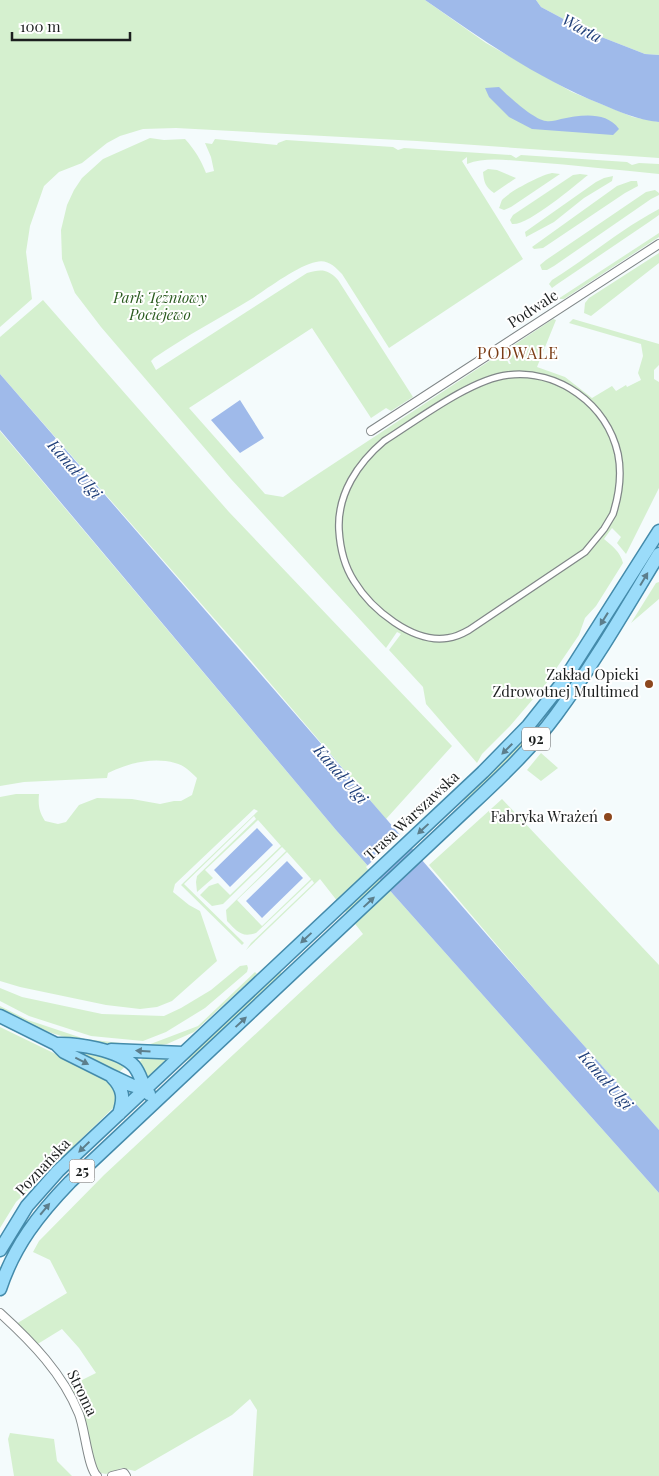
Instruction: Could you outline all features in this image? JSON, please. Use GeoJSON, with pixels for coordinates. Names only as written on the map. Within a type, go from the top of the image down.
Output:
{"type":"FeatureCollection","features":[{"type":"Feature","properties":{"kind":"main road"},"geometry":{"type":"LineString","coordinates":[[658,532],[659,553]]}},
{"type":"Feature","properties":{"kind":"main road","name":"Trasa Warszawska"},"geometry":{"type":"LineString","coordinates":[[119,1114],[518,737],[550,699],[583,653],[658,532]]}},
{"type":"Feature","properties":{"kind":"main road","name":"92"},"geometry":{"type":"LineString","coordinates":[[156,1101],[524,754],[556,716],[580,681],[659,553]]}},
{"type":"Feature","properties":{"kind":"main road"},"geometry":{"type":"LineString","coordinates":[[0,1016],[56,1044],[64,1052],[131,1085],[145,1089]]}},
{"type":"Feature","properties":{"kind":"main road"},"geometry":{"type":"LineString","coordinates":[[56,1044],[67,1043],[103,1050],[183,1053]]}},
{"type":"Feature","properties":{"kind":"main road"},"geometry":{"type":"LineString","coordinates":[[103,1050],[121,1057],[132,1064],[140,1075],[145,1089],[156,1101]]}},
{"type":"Feature","properties":{"kind":"main road"},"geometry":{"type":"LineString","coordinates":[[110,1075],[120,1087],[123,1095],[119,1114]]}},
{"type":"Feature","properties":{"kind":"main road","name":"Poznańska"},"geometry":{"type":"LineString","coordinates":[[0,1289],[10,1262],[21,1241],[43,1211],[70,1182],[156,1101]]}},
{"type":"Feature","properties":{"kind":"main road","name":"Poznańska"},"geometry":{"type":"LineString","coordinates":[[0,1250],[27,1206],[43,1187],[119,1114]]}},
{"type":"Feature","properties":{"kind":"street","name":"Podwale"},"geometry":{"type":"LineString","coordinates":[[371,431],[659,244]]}},
{"type":"Feature","properties":{"kind":"street"},"geometry":{"type":"LineString","coordinates":[[507,375],[535,375],[557,381],[579,393],[602,418],[618,454],[620,475],[618,500],[613,514],[604,529],[585,552],[469,630],[458,636],[446,639],[434,639],[417,635],[382,613],[365,596],[353,580],[347,565],[339,529],[341,510],[349,484],[371,452],[384,441],[479,383],[507,375]]}},
{"type":"Feature","properties":{"kind":"street","name":"Stroma"},"geometry":{"type":"LineString","coordinates":[[0,1313],[60,1376],[80,1415],[91,1469],[97,1476]]}},
{"type":"Feature","properties":{"kind":"street"},"geometry":{"type":"LineString","coordinates":[[112,1476],[119,1473],[124,1473],[126,1476]]}},
{"type":"Feature","properties":{"kind":"green space"},"geometry":{"type":"Polygon","coordinates":[[[0,0],[425,0],[486,43],[572,92],[633,117],[659,122],[659,158],[417,141],[176,128],[143,129],[120,136],[107,143],[82,163],[59,172],[44,186],[30,226],[26,252],[32,299],[0,327],[0,0]]]}},
{"type":"Feature","properties":{"kind":"green space"},"geometry":{"type":"Polygon","coordinates":[[[536,0],[659,0],[659,55],[645,54],[586,31],[541,7],[536,0]]]}},
{"type":"Feature","properties":{"kind":"green space","name":"Park Tężniowy Pociejewo"},"geometry":{"type":"Polygon","coordinates":[[[150,138],[164,140],[185,139],[197,155],[206,173],[214,171],[205,143],[212,144],[215,139],[277,145],[286,140],[393,147],[398,150],[404,148],[511,155],[516,158],[521,155],[627,162],[632,165],[639,163],[659,164],[659,174],[499,160],[483,160],[467,164],[467,157],[462,161],[523,259],[389,348],[342,274],[331,264],[320,261],[293,272],[178,342],[151,361],[156,370],[307,273],[324,271],[338,280],[413,397],[391,411],[386,408],[371,418],[312,328],[189,408],[265,494],[283,497],[503,352],[509,364],[511,364],[505,351],[553,319],[556,320],[537,367],[565,377],[592,398],[612,386],[616,391],[641,380],[638,373],[643,356],[641,344],[569,323],[573,319],[659,344],[659,365],[654,370],[654,379],[659,382],[659,488],[626,554],[617,543],[621,537],[612,528],[604,539],[618,552],[623,563],[596,606],[585,618],[579,635],[545,685],[510,726],[482,754],[477,763],[426,704],[423,687],[389,650],[401,634],[397,632],[386,648],[231,479],[101,327],[75,293],[62,259],[61,230],[67,205],[74,190],[82,178],[103,159],[150,138]]]}},
{"type":"Feature","properties":{"kind":"green space"},"geometry":{"type":"Polygon","coordinates":[[[488,169],[497,170],[516,178],[494,193],[489,189],[485,181],[483,172],[488,169]]]}},
{"type":"Feature","properties":{"kind":"green space"},"geometry":{"type":"Polygon","coordinates":[[[552,173],[560,174],[511,207],[504,210],[499,208],[502,200],[518,188],[552,173]]]}},
{"type":"Feature","properties":{"kind":"green space"},"geometry":{"type":"Polygon","coordinates":[[[573,175],[588,175],[529,219],[512,224],[510,220],[513,215],[573,175]]]}},
{"type":"Feature","properties":{"kind":"green space"},"geometry":{"type":"Polygon","coordinates":[[[613,176],[612,181],[584,198],[554,222],[526,237],[525,232],[596,182],[613,176]]]}},
{"type":"Feature","properties":{"kind":"green space"},"geometry":{"type":"Polygon","coordinates":[[[637,181],[638,186],[543,248],[534,249],[532,247],[617,186],[637,181]]]}},
{"type":"Feature","properties":{"kind":"green space"},"geometry":{"type":"Polygon","coordinates":[[[655,190],[659,195],[554,266],[547,270],[542,270],[540,265],[546,260],[646,192],[655,190]]]}},
{"type":"Feature","properties":{"kind":"green space"},"geometry":{"type":"Polygon","coordinates":[[[659,209],[659,215],[649,222],[552,288],[549,284],[618,234],[659,209]]]}},
{"type":"Feature","properties":{"kind":"green space"},"geometry":{"type":"Polygon","coordinates":[[[659,233],[659,237],[564,299],[558,299],[659,233]]]}},
{"type":"Feature","properties":{"kind":"green space"},"geometry":{"type":"Polygon","coordinates":[[[659,253],[659,263],[591,316],[584,313],[585,303],[589,298],[659,253]]]}},
{"type":"Feature","properties":{"kind":"green space"},"geometry":{"type":"Polygon","coordinates":[[[43,300],[229,512],[452,746],[386,819],[247,656],[0,374],[0,337],[43,300]]]}},
{"type":"Feature","properties":{"kind":"green space"},"geometry":{"type":"Polygon","coordinates":[[[0,431],[336,830],[659,1193],[659,1476],[253,1476],[257,1410],[250,1399],[232,1415],[135,1471],[122,1468],[106,1474],[101,1473],[97,1469],[86,1427],[70,1386],[96,1373],[79,1348],[62,1329],[36,1345],[16,1324],[67,1293],[50,1260],[33,1252],[39,1241],[104,1175],[363,934],[320,879],[246,950],[314,883],[312,880],[256,933],[247,935],[240,933],[227,921],[226,910],[286,851],[282,847],[223,904],[212,906],[200,895],[209,886],[218,883],[230,895],[281,846],[258,820],[205,870],[213,878],[197,892],[197,876],[256,819],[254,816],[184,884],[244,943],[242,945],[181,885],[258,811],[254,809],[175,884],[173,892],[200,911],[217,961],[172,1001],[157,1007],[140,1009],[106,1005],[0,981],[0,797],[16,794],[39,794],[41,815],[45,821],[58,824],[66,822],[79,805],[97,798],[132,799],[160,804],[181,801],[192,795],[197,778],[178,764],[167,761],[149,761],[116,769],[108,773],[107,778],[24,782],[0,786],[0,431]],[[287,852],[237,900],[262,926],[311,879],[287,852]]]}},
{"type":"Feature","properties":{"kind":"green space"},"geometry":{"type":"Polygon","coordinates":[[[659,582],[659,599],[631,623],[656,583],[659,582]]]}},
{"type":"Feature","properties":{"kind":"green space"},"geometry":{"type":"Polygon","coordinates":[[[620,601],[623,603],[567,690],[566,688],[620,601]]]}},
{"type":"Feature","properties":{"kind":"green space"},"geometry":{"type":"Polygon","coordinates":[[[538,725],[531,739],[467,803],[462,798],[538,725]]]}},
{"type":"Feature","properties":{"kind":"green space"},"geometry":{"type":"Polygon","coordinates":[[[541,753],[558,768],[541,781],[527,770],[541,753]]]}},
{"type":"Feature","properties":{"kind":"green space"},"geometry":{"type":"Polygon","coordinates":[[[502,799],[659,965],[659,1130],[547,1004],[429,865],[502,799]]]}},
{"type":"Feature","properties":{"kind":"green space"},"geometry":{"type":"Polygon","coordinates":[[[247,965],[247,972],[205,1008],[166,1032],[143,1041],[91,1036],[29,1016],[0,1001],[0,988],[22,997],[102,1014],[164,1016],[211,990],[240,966],[247,965]]]}},
{"type":"Feature","properties":{"kind":"green space"},"geometry":{"type":"Polygon","coordinates":[[[279,970],[284,976],[200,1052],[179,1066],[279,970]]]}},
{"type":"Feature","properties":{"kind":"green space"},"geometry":{"type":"Polygon","coordinates":[[[255,972],[257,974],[194,1032],[167,1044],[146,1048],[148,1045],[198,1026],[255,972]]]}},
{"type":"Feature","properties":{"kind":"green space"},"geometry":{"type":"Polygon","coordinates":[[[0,1006],[28,1020],[85,1039],[138,1045],[140,1048],[115,1046],[55,1034],[32,1026],[0,1010],[0,1006]]]}},
{"type":"Feature","properties":{"kind":"green space"},"geometry":{"type":"Polygon","coordinates":[[[0,1027],[103,1077],[114,1087],[116,1099],[113,1108],[16,1202],[0,1228],[0,1027]]]}},
{"type":"Feature","properties":{"kind":"green space"},"geometry":{"type":"Polygon","coordinates":[[[66,1047],[108,1058],[127,1065],[117,1074],[66,1047]]]}},
{"type":"Feature","properties":{"kind":"green space"},"geometry":{"type":"Polygon","coordinates":[[[145,1056],[170,1059],[146,1081],[136,1065],[145,1056]]]}},
{"type":"Feature","properties":{"kind":"green space"},"geometry":{"type":"Polygon","coordinates":[[[10,1433],[54,1439],[57,1461],[72,1476],[14,1476],[8,1439],[10,1433]]]}},
{"type":"Feature","properties":{"kind":"water"},"geometry":{"type":"Polygon","coordinates":[[[425,0],[536,0],[541,7],[586,31],[645,54],[659,55],[659,122],[622,113],[577,94],[532,70],[488,43],[425,0]]]}},
{"type":"Feature","properties":{"kind":"water"},"geometry":{"type":"Polygon","coordinates":[[[499,87],[521,107],[541,120],[550,121],[577,116],[593,116],[607,119],[619,129],[613,135],[532,129],[509,117],[489,97],[485,88],[499,87]]]}},
{"type":"Feature","properties":{"kind":"water","name":"Kanał Ulgi"},"geometry":{"type":"Polygon","coordinates":[[[0,374],[547,1004],[659,1130],[659,1193],[336,830],[0,430],[0,374]]]}},
{"type":"Feature","properties":{"kind":"water"},"geometry":{"type":"Polygon","coordinates":[[[240,400],[264,438],[240,453],[211,420],[240,400]]]}},
{"type":"Feature","properties":{"kind":"water"},"geometry":{"type":"Polygon","coordinates":[[[257,828],[273,845],[230,887],[214,870],[257,828]]]}},
{"type":"Feature","properties":{"kind":"water"},"geometry":{"type":"Polygon","coordinates":[[[287,861],[303,878],[262,918],[246,901],[287,861]]]}},
{"type":"Feature","properties":{"kind":"pier"},"geometry":{"type":"Polygon","coordinates":[[[402,833],[413,846],[377,880],[366,867],[402,833]]]}},
{"type":"Feature","properties":{"kind":"place","name":"Zakład Opieki Zdrowotnej Multimed"},"geometry":{"type":"Point","coordinates":[649,684]}},
{"type":"Feature","properties":{"kind":"place","name":"Fabryka Wrażeń"},"geometry":{"type":"Point","coordinates":[608,817]}},
{"type":"Feature","properties":{"kind":"district","name":"PODWALE"},"geometry":{"type":"Point","coordinates":[518,353]}},
{"type":"Feature","properties":{"kind":"water label","name":"Warta"},"geometry":{"type":"Point","coordinates":[582,28]}}]}
